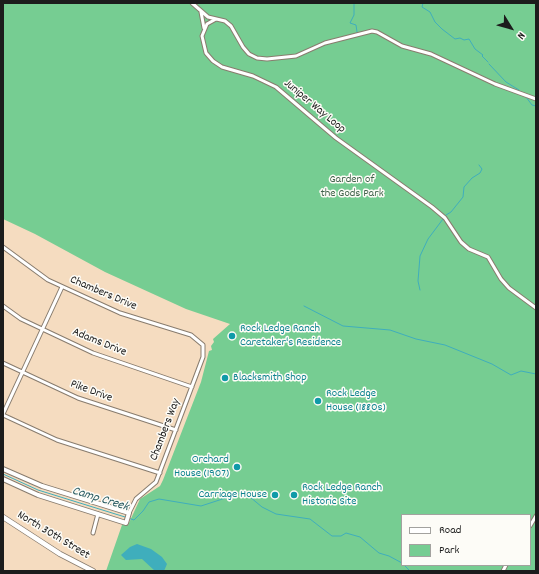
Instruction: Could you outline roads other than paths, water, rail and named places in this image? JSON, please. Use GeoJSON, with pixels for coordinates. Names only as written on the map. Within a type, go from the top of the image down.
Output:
{"type":"FeatureCollection","features":[{"type":"Feature","properties":{"kind":"main road","name":"North 30th Street"},"geometry":{"type":"LineString","coordinates":[[3,517],[60,554],[93,571]]}},
{"type":"Feature","properties":{"kind":"street"},"geometry":{"type":"LineString","coordinates":[[192,3],[200,11],[216,19],[225,21],[231,26],[243,47],[249,54],[257,58],[267,59],[296,56],[325,43],[372,31],[377,32],[402,46],[431,54],[495,84],[536,99]]}},
{"type":"Feature","properties":{"kind":"street","name":"Juniper Way Loop"},"geometry":{"type":"LineString","coordinates":[[200,11],[204,28],[202,36],[203,44],[206,53],[213,61],[222,67],[253,76],[276,87],[336,138],[445,218],[461,242],[469,249],[488,258],[509,288],[536,308]]}},
{"type":"Feature","properties":{"kind":"street"},"geometry":{"type":"LineString","coordinates":[[204,28],[211,20],[216,19]]}},
{"type":"Feature","properties":{"kind":"street","name":"Chambers Drive"},"geometry":{"type":"LineString","coordinates":[[3,247],[43,278],[120,313],[191,335],[203,345]]}},
{"type":"Feature","properties":{"kind":"street"},"geometry":{"type":"LineString","coordinates":[[62,287],[3,415],[57,440],[160,472]]}},
{"type":"Feature","properties":{"kind":"street","name":"Adams Drive"},"geometry":{"type":"LineString","coordinates":[[3,306],[21,319],[99,356],[192,387]]}},
{"type":"Feature","properties":{"kind":"street"},"geometry":{"type":"LineString","coordinates":[[203,345],[207,343]]}},
{"type":"Feature","properties":{"kind":"street","name":"Chambers Way"},"geometry":{"type":"LineString","coordinates":[[129,513],[136,499],[154,485],[160,472],[203,357],[203,345]]}},
{"type":"Feature","properties":{"kind":"street","name":"Pike Drive"},"geometry":{"type":"LineString","coordinates":[[3,362],[83,400],[176,430]]}},
{"type":"Feature","properties":{"kind":"street"},"geometry":{"type":"LineString","coordinates":[[3,468],[42,486],[129,513],[126,523],[38,495],[3,479]]}},
{"type":"Feature","properties":{"kind":"street"},"geometry":{"type":"LineString","coordinates":[[93,533],[98,514]]}},
{"type":"Feature","properties":{"kind":"water"},"geometry":{"type":"Polygon","coordinates":[[[137,544],[151,549],[162,557],[167,564],[164,571],[155,571],[142,559],[126,560],[121,555],[130,547],[137,544]]]}},
{"type":"Feature","properties":{"kind":"waterway"},"geometry":{"type":"LineString","coordinates":[[354,3],[354,15],[350,23],[356,25],[357,32]]}},
{"type":"Feature","properties":{"kind":"waterway"},"geometry":{"type":"LineString","coordinates":[[423,3],[422,7],[430,12],[435,22],[442,29],[455,39],[469,39],[475,49],[483,55],[482,56],[488,62]]}},
{"type":"Feature","properties":{"kind":"waterway"},"geometry":{"type":"LineString","coordinates":[[489,64],[506,82],[519,90]]}},
{"type":"Feature","properties":{"kind":"waterway"},"geometry":{"type":"LineString","coordinates":[[526,97],[532,105],[536,106]]}},
{"type":"Feature","properties":{"kind":"waterway"},"geometry":{"type":"LineString","coordinates":[[446,215],[451,212],[463,197],[464,187],[472,178],[480,173],[482,169],[479,165]]}},
{"type":"Feature","properties":{"kind":"waterway"},"geometry":{"type":"LineString","coordinates":[[420,290],[418,281],[420,256],[428,239],[443,219]]}},
{"type":"Feature","properties":{"kind":"waterway"},"geometry":{"type":"LineString","coordinates":[[304,306],[343,326],[390,330],[416,339],[445,345],[492,364],[511,375],[521,371],[536,374]]}},
{"type":"Feature","properties":{"kind":"waterway","name":"Camp Creek"},"geometry":{"type":"LineString","coordinates":[[3,474],[38,490],[125,517]]}},
{"type":"Feature","properties":{"kind":"waterway","name":"Camp Creek"},"geometry":{"type":"LineString","coordinates":[[128,518],[134,520],[149,502],[159,499],[201,506],[244,492],[262,507],[276,514],[310,519],[332,536],[341,536],[346,533],[360,537],[379,553],[401,562]]}},
{"type":"Feature","properties":{"kind":"waterway","name":"Camp Creek"},"geometry":{"type":"LineString","coordinates":[[405,566],[410,571]]}},
{"type":"Feature","properties":{"kind":"place","name":"Rock Ledge Ranch Caretaker's Residence"},"geometry":{"type":"Point","coordinates":[232,336]}},
{"type":"Feature","properties":{"kind":"place","name":"Blacksmith Shop"},"geometry":{"type":"Point","coordinates":[225,378]}},
{"type":"Feature","properties":{"kind":"place","name":"Rock Ledge House (1880s)"},"geometry":{"type":"Point","coordinates":[318,401]}},
{"type":"Feature","properties":{"kind":"place","name":"Orchard House (1907)"},"geometry":{"type":"Point","coordinates":[237,467]}},
{"type":"Feature","properties":{"kind":"place","name":"Carriage House"},"geometry":{"type":"Point","coordinates":[275,495]}},
{"type":"Feature","properties":{"kind":"place","name":"Rock Ledge Ranch Historic Site"},"geometry":{"type":"Point","coordinates":[294,495]}},
{"type":"Feature","properties":{"kind":"park label","name":"Garden of the Gods Park"},"geometry":{"type":"Point","coordinates":[352,187]}}]}
